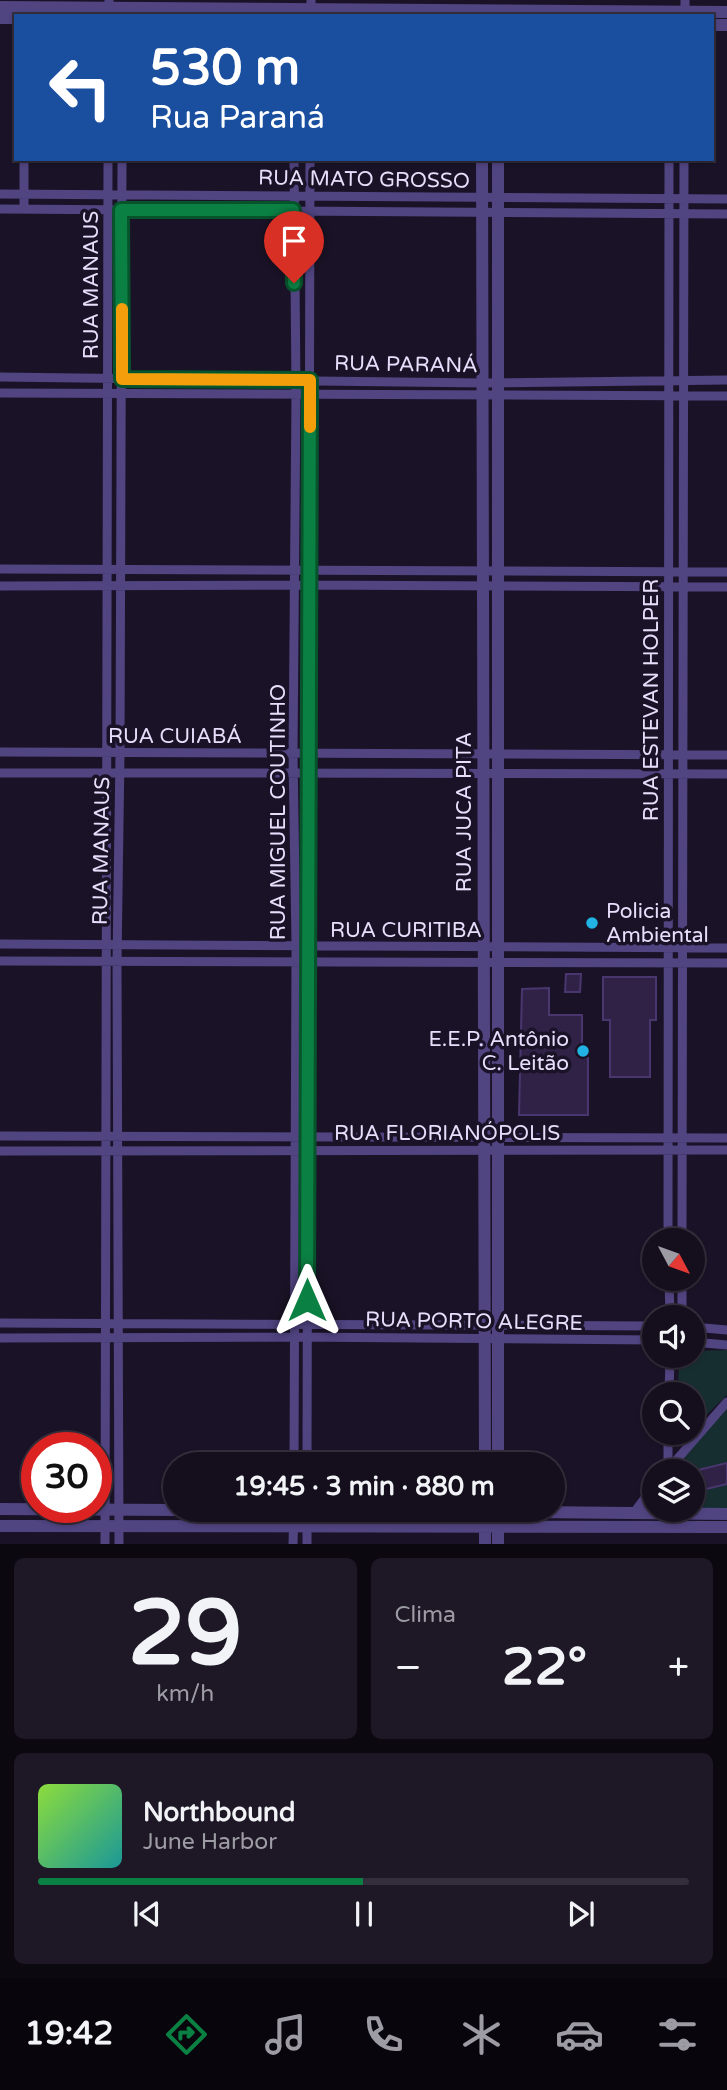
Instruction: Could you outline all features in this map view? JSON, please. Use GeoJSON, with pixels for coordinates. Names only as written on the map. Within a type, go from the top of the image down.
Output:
{"type":"FeatureCollection","features":[{"type":"Feature","properties":{"kind":"street"},"geometry":{"type":"LineString","coordinates":[[0,7],[21,13],[115,8],[685,9],[727,12]]}},
{"type":"Feature","properties":{"kind":"street"},"geometry":{"type":"LineString","coordinates":[[24,161],[24,209]]}},
{"type":"Feature","properties":{"kind":"street","name":"RUA MANAUS"},"geometry":{"type":"LineString","coordinates":[[105,1432],[108,161]]}},
{"type":"Feature","properties":{"kind":"street","name":"RUA MANAUS"},"geometry":{"type":"LineString","coordinates":[[119,1544],[117,962],[122,161]]}},
{"type":"Feature","properties":{"kind":"street","name":"RUA MIGUEL COUTINHO"},"geometry":{"type":"LineString","coordinates":[[294,161],[294,1452]]}},
{"type":"Feature","properties":{"kind":"street","name":"RUA MIGUEL COUTINHO"},"geometry":{"type":"LineString","coordinates":[[307,1452],[310,161]]}},
{"type":"Feature","properties":{"kind":"street","name":"RUA JUCA PITA"},"geometry":{"type":"LineString","coordinates":[[482,161],[484,962],[490,1144],[491,1332],[497,1452]]}},
{"type":"Feature","properties":{"kind":"street","name":"RUA JUCA PITA"},"geometry":{"type":"LineString","coordinates":[[490,1144],[498,962],[498,161]]}},
{"type":"Feature","properties":{"kind":"street","name":"RUA ESTEVAN HOLPER"},"geometry":{"type":"LineString","coordinates":[[668,1228],[669,161]]}},
{"type":"Feature","properties":{"kind":"street","name":"RUA ESTEVAN HOLPER"},"geometry":{"type":"LineString","coordinates":[[682,1228],[684,161]]}},
{"type":"Feature","properties":{"kind":"street","name":"RUA MATO GROSSO"},"geometry":{"type":"LineString","coordinates":[[0,194],[310,196],[727,214]]}},
{"type":"Feature","properties":{"kind":"street","name":"RUA MATO GROSSO"},"geometry":{"type":"LineString","coordinates":[[498,205],[669,199],[727,200]]}},
{"type":"Feature","properties":{"kind":"street","name":"RUA MATO GROSSO"},"geometry":{"type":"LineString","coordinates":[[0,209],[310,211],[482,204]]}},
{"type":"Feature","properties":{"kind":"street","name":"RUA PARANÁ"},"geometry":{"type":"LineString","coordinates":[[0,377],[310,380],[484,389]]}},
{"type":"Feature","properties":{"kind":"street","name":"RUA PARANÁ"},"geometry":{"type":"LineString","coordinates":[[0,393],[310,394],[684,379],[727,380]]}},
{"type":"Feature","properties":{"kind":"street","name":"RUA PARANÁ"},"geometry":{"type":"LineString","coordinates":[[498,388],[727,396]]}},
{"type":"Feature","properties":{"kind":"street"},"geometry":{"type":"LineString","coordinates":[[0,569],[727,572]]}},
{"type":"Feature","properties":{"kind":"street"},"geometry":{"type":"LineString","coordinates":[[0,586],[296,584],[727,587]]}},
{"type":"Feature","properties":{"kind":"street","name":"RUA CUIABÁ"},"geometry":{"type":"LineString","coordinates":[[0,752],[727,755]]}},
{"type":"Feature","properties":{"kind":"street","name":"RUA CUIABÁ"},"geometry":{"type":"LineString","coordinates":[[0,773],[727,774]]}},
{"type":"Feature","properties":{"kind":"street"},"geometry":{"type":"LineString","coordinates":[[106,888],[118,889]]}},
{"type":"Feature","properties":{"kind":"street","name":"RUA CURITIBA"},"geometry":{"type":"LineString","coordinates":[[0,944],[727,948]]}},
{"type":"Feature","properties":{"kind":"street","name":"RUA CURITIBA"},"geometry":{"type":"LineString","coordinates":[[0,961],[727,963]]}},
{"type":"Feature","properties":{"kind":"street","name":"RUA FLORIANÓPOLIS"},"geometry":{"type":"LineString","coordinates":[[0,1136],[308,1139],[727,1150]]}},
{"type":"Feature","properties":{"kind":"street","name":"RUA FLORIANÓPOLIS"},"geometry":{"type":"LineString","coordinates":[[0,1151],[308,1152],[727,1138]]}},
{"type":"Feature","properties":{"kind":"street","name":"RUA PORTO ALEGRE"},"geometry":{"type":"LineString","coordinates":[[0,1323],[307,1325],[642,1339]]}},
{"type":"Feature","properties":{"kind":"street","name":"RUA PORTO ALEGRE"},"geometry":{"type":"LineString","coordinates":[[0,1338],[307,1337],[642,1326]]}},
{"type":"Feature","properties":{"kind":"street"},"geometry":{"type":"LineString","coordinates":[[705,1328],[727,1330]]}},
{"type":"Feature","properties":{"kind":"street","name":"RUA JUCA PITA"},"geometry":{"type":"LineString","coordinates":[[486,1452],[491,1332]]}},
{"type":"Feature","properties":{"kind":"street"},"geometry":{"type":"LineString","coordinates":[[705,1343],[727,1345]]}},
{"type":"Feature","properties":{"kind":"street"},"geometry":{"type":"LineString","coordinates":[[677,1459],[727,1402]]}},
{"type":"Feature","properties":{"kind":"street"},"geometry":{"type":"LineString","coordinates":[[623,1526],[642,1501]]}},
{"type":"Feature","properties":{"kind":"street"},"geometry":{"type":"LineString","coordinates":[[0,1509],[21,1509]]}},
{"type":"Feature","properties":{"kind":"street"},"geometry":{"type":"LineString","coordinates":[[112,1510],[163,1510]]}},
{"type":"Feature","properties":{"kind":"street"},"geometry":{"type":"LineString","coordinates":[[565,1514],[727,1514]]}},
{"type":"Feature","properties":{"kind":"street"},"geometry":{"type":"LineString","coordinates":[[293,1522],[293,1544]]}},
{"type":"Feature","properties":{"kind":"street"},"geometry":{"type":"LineString","coordinates":[[307,1522],[307,1544]]}},
{"type":"Feature","properties":{"kind":"street"},"geometry":{"type":"LineString","coordinates":[[0,1526],[307,1526],[381,1522]]}},
{"type":"Feature","properties":{"kind":"street"},"geometry":{"type":"LineString","coordinates":[[485,1544],[490,1522]]}},
{"type":"Feature","properties":{"kind":"street"},"geometry":{"type":"LineString","coordinates":[[492,1522],[498,1544]]}},
{"type":"Feature","properties":{"kind":"street"},"geometry":{"type":"LineString","coordinates":[[565,1522],[623,1526],[727,1527]]}},
{"type":"Feature","properties":{"kind":"street","name":"RUA MANAUS"},"geometry":{"type":"LineString","coordinates":[[104,1544],[105,1525]]}},
{"type":"Feature","properties":{"kind":"green space"},"geometry":{"type":"Polygon","coordinates":[[[727,1350],[727,1395],[705,1416],[705,1382],[678,1382],[679,1368],[705,1368],[705,1351],[727,1350]]]}},
{"type":"Feature","properties":{"kind":"green space"},"geometry":{"type":"Polygon","coordinates":[[[727,1406],[727,1509],[705,1508],[705,1459],[683,1459],[694,1445],[705,1445],[705,1432],[727,1406]]]}},
{"type":"Feature","properties":{"kind":"building"},"geometry":{"type":"Polygon","coordinates":[[[566,974],[581,974],[580,992],[565,992],[566,974]]]}},
{"type":"Feature","properties":{"kind":"building"},"geometry":{"type":"Polygon","coordinates":[[[603,977],[656,977],[656,1020],[650,1020],[650,1077],[610,1077],[610,1020],[603,1020],[603,977]]]}},
{"type":"Feature","properties":{"kind":"building"},"geometry":{"type":"Polygon","coordinates":[[[549,988],[549,1015],[582,1015],[582,1058],[588,1058],[588,1115],[519,1115],[522,989],[549,988]]]}},
{"type":"Feature","properties":{"kind":"building"},"geometry":{"type":"Polygon","coordinates":[[[727,1463],[727,1484],[705,1489],[705,1468],[727,1463]]]}},
{"type":"Feature","properties":{"kind":"slow traffic"},"geometry":{"type":"LineString","coordinates":[[122,309],[122,379],[310,380],[310,427]]}},
{"type":"Feature","properties":{"kind":"place","name":"Policia Ambiental"},"geometry":{"type":"Point","coordinates":[592,923]}},
{"type":"Feature","properties":{"kind":"place","name":"E.E.P. Antônio C. Leitão"},"geometry":{"type":"Point","coordinates":[583,1051]}},
{"type":"Feature","properties":{"kind":"route"},"geometry":{"type":"LineString","coordinates":[[294,283],[293,210],[121,210],[122,379],[310,380],[307,1300]]}}]}
